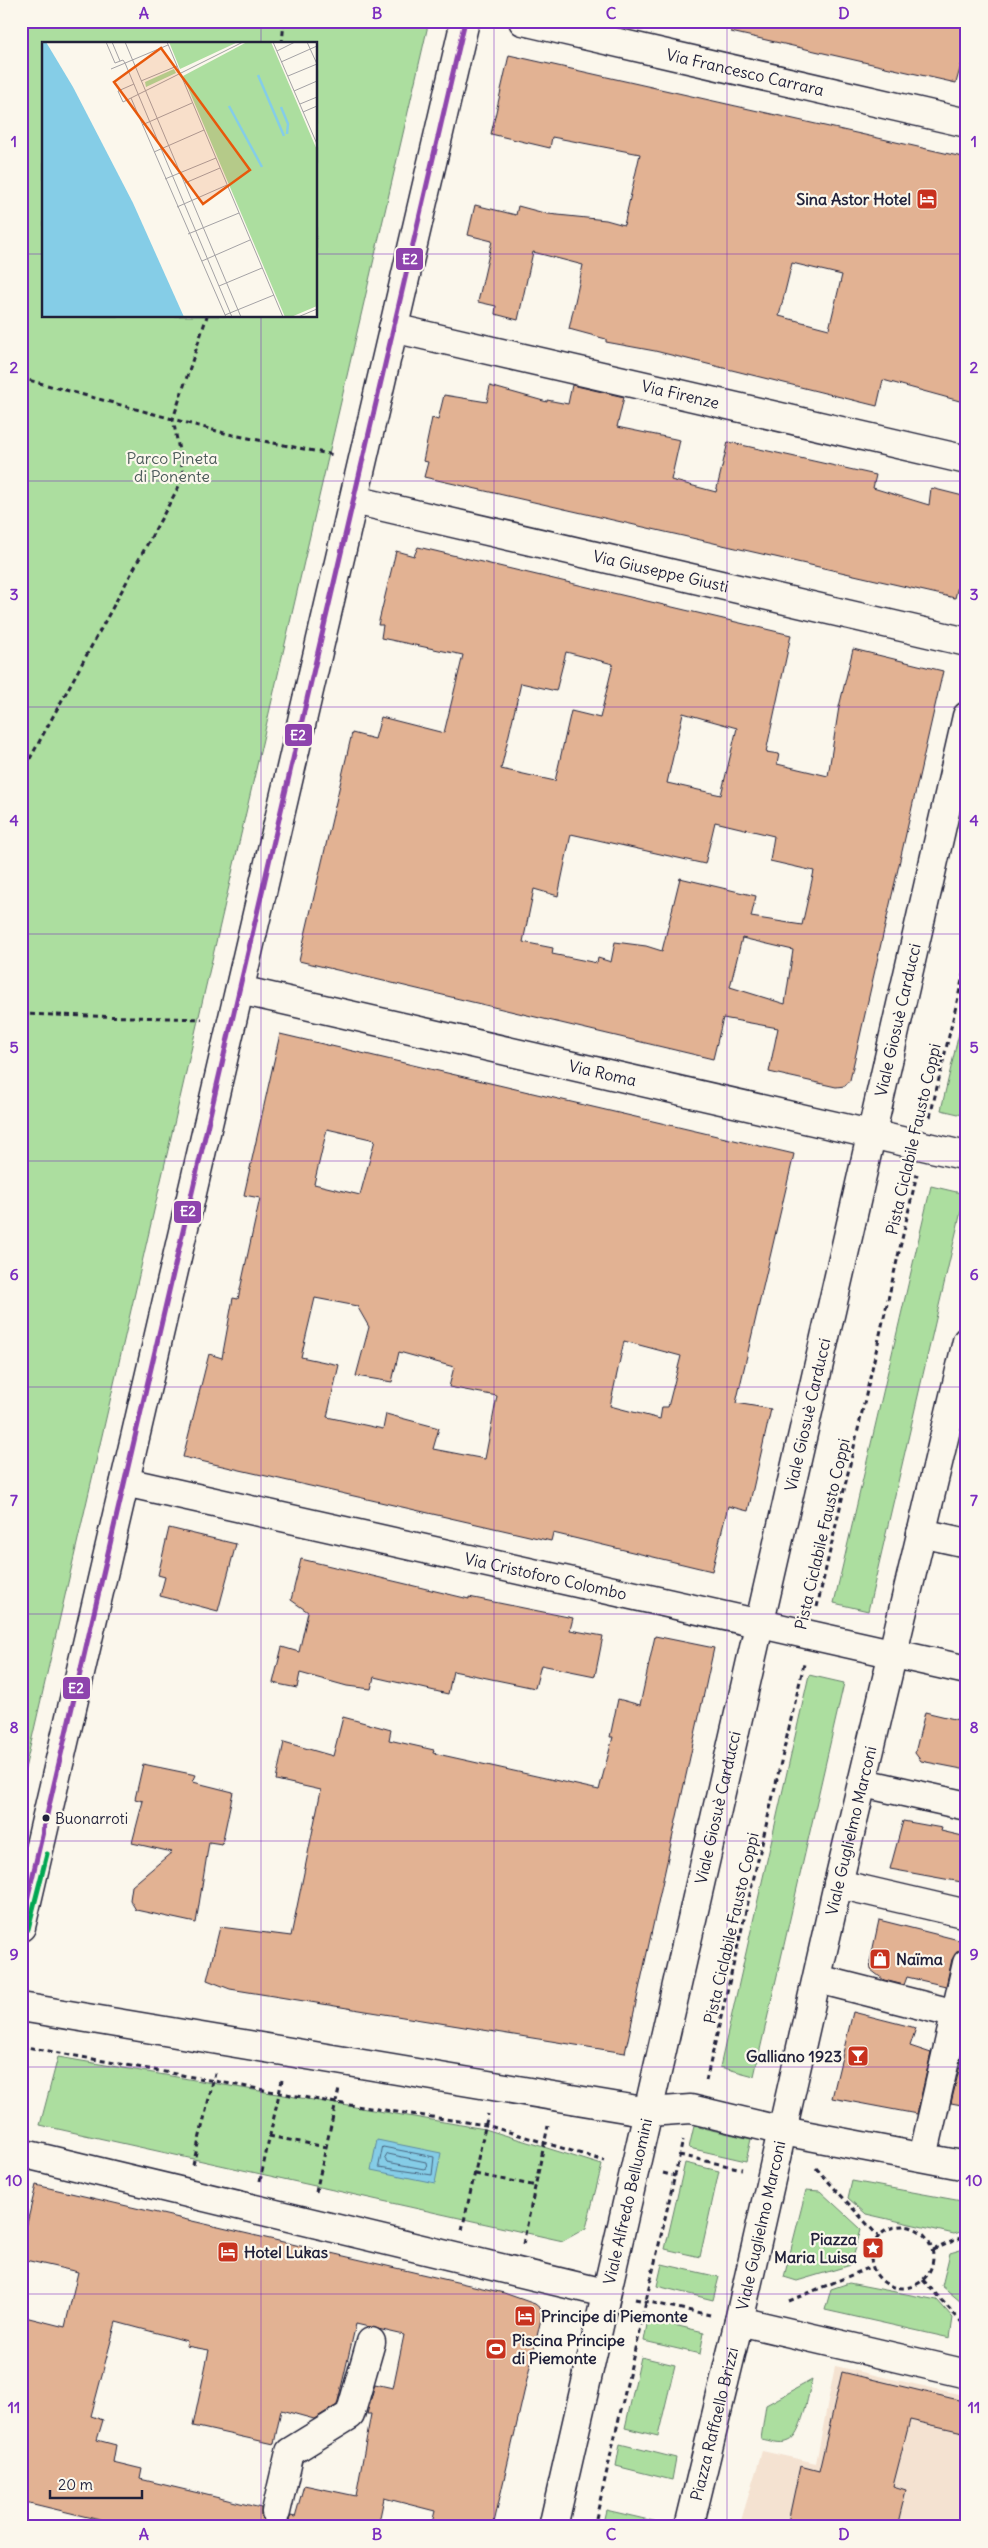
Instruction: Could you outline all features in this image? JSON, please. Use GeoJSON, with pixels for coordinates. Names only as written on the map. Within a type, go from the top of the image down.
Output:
{"type":"FeatureCollection","features":[{"type":"Feature","properties":{"kind":"street"},"geometry":{"type":"LineString","coordinates":[[21,1927],[465,21]]}},
{"type":"Feature","properties":{"kind":"street","name":"Via Francesco Carrara"},"geometry":{"type":"LineString","coordinates":[[523,21],[967,123]]}},
{"type":"Feature","properties":{"kind":"street","name":"Via Firenze"},"geometry":{"type":"LineString","coordinates":[[393,328],[967,460]]}},
{"type":"Feature","properties":{"kind":"street","name":"Via Giuseppe Giusti"},"geometry":{"type":"LineString","coordinates":[[354,500],[967,642]]}},
{"type":"Feature","properties":{"kind":"street","name":"Viale Giosuè Carducci"},"geometry":{"type":"LineString","coordinates":[[649,2112],[870,1135],[967,716]]}},
{"type":"Feature","properties":{"kind":"street","name":"Via Roma"},"geometry":{"type":"LineString","coordinates":[[240,990],[967,1156]]}},
{"type":"Feature","properties":{"kind":"street","name":"Viale Guglielmo Marconi"},"geometry":{"type":"LineString","coordinates":[[739,2321],[838,1884],[864,1783],[892,1654],[967,1341]]}},
{"type":"Feature","properties":{"kind":"street","name":"Via Cristoforo Colombo"},"geometry":{"type":"LineString","coordinates":[[125,1482],[967,1670]]}},
{"type":"Feature","properties":{"kind":"street"},"geometry":{"type":"LineString","coordinates":[[921,1533],[967,1543]]}},
{"type":"Feature","properties":{"kind":"street"},"geometry":{"type":"LineString","coordinates":[[864,1783],[967,1806]]}},
{"type":"Feature","properties":{"kind":"street"},"geometry":{"type":"LineString","coordinates":[[21,1888],[40,1852]]}},
{"type":"Feature","properties":{"kind":"street"},"geometry":{"type":"LineString","coordinates":[[838,1884],[967,1914]]}},
{"type":"Feature","properties":{"kind":"street"},"geometry":{"type":"LineString","coordinates":[[923,2157],[967,1963]]}},
{"type":"Feature","properties":{"kind":"street"},"geometry":{"type":"LineString","coordinates":[[818,1979],[956,2014]]}},
{"type":"Feature","properties":{"kind":"street"},"geometry":{"type":"LineString","coordinates":[[21,2007],[649,2112],[691,2109],[783,2131],[967,2166]]}},
{"type":"Feature","properties":{"kind":"street","name":"Viale Alfredo Belluomini"},"geometry":{"type":"LineString","coordinates":[[553,2527],[605,2293],[649,2112]]}},
{"type":"Feature","properties":{"kind":"street"},"geometry":{"type":"LineString","coordinates":[[21,2153],[605,2293]]}},
{"type":"Feature","properties":{"kind":"street"},"geometry":{"type":"LineString","coordinates":[[739,2321],[967,2374]]}},
{"type":"Feature","properties":{"kind":"street","name":"Piazza Raffaello Brizzi"},"geometry":{"type":"LineString","coordinates":[[689,2527],[739,2321]]}},
{"type":"Feature","properties":{"kind":"street"},"geometry":{"type":"LineString","coordinates":[[276,2512],[290,2452],[350,2414],[371,2342]]}},
{"type":"Feature","properties":{"kind":"path"},"geometry":{"type":"LineString","coordinates":[[282,42],[284,21]]}},
{"type":"Feature","properties":{"kind":"path"},"geometry":{"type":"LineString","coordinates":[[21,775],[184,477],[173,419],[205,318]]}},
{"type":"Feature","properties":{"kind":"path"},"geometry":{"type":"LineString","coordinates":[[21,378],[228,434],[364,461]]}},
{"type":"Feature","properties":{"kind":"path","name":"Pista Ciclabile Fausto Coppi"},"geometry":{"type":"LineString","coordinates":[[594,2527],[691,2109],[709,2076],[967,960]]}},
{"type":"Feature","properties":{"kind":"path"},"geometry":{"type":"LineString","coordinates":[[21,1014],[213,1019],[232,1023]]}},
{"type":"Feature","properties":{"kind":"path"},"geometry":{"type":"LineString","coordinates":[[186,2193],[222,2041]]}},
{"type":"Feature","properties":{"kind":"path"},"geometry":{"type":"LineString","coordinates":[[21,2046],[213,2082],[486,2124],[603,2160],[675,2176]]}},
{"type":"Feature","properties":{"kind":"path"},"geometry":{"type":"LineString","coordinates":[[254,2209],[288,2052]]}},
{"type":"Feature","properties":{"kind":"path"},"geometry":{"type":"LineString","coordinates":[[310,2222],[345,2061]]}},
{"type":"Feature","properties":{"kind":"path"},"geometry":{"type":"LineString","coordinates":[[456,2257],[486,2124],[492,2086]]}},
{"type":"Feature","properties":{"kind":"path"},"geometry":{"type":"LineString","coordinates":[[516,2272],[537,2186],[554,2096]]}},
{"type":"Feature","properties":{"kind":"path"},"geometry":{"type":"LineString","coordinates":[[270,2136],[326,2147]]}},
{"type":"Feature","properties":{"kind":"path"},"geometry":{"type":"LineString","coordinates":[[680,2156],[772,2176]]}},
{"type":"Feature","properties":{"kind":"path"},"geometry":{"type":"LineString","coordinates":[[815,2166],[878,2236]]}},
{"type":"Feature","properties":{"kind":"path"},"geometry":{"type":"LineString","coordinates":[[475,2174],[537,2186]]}},
{"type":"Feature","properties":{"kind":"path"},"geometry":{"type":"LineString","coordinates":[[896,2226],[906,2226],[925,2236],[933,2250],[932,2264],[923,2280],[914,2286],[904,2289],[894,2288],[877,2276],[872,2267],[870,2256],[878,2236],[896,2226]]}},
{"type":"Feature","properties":{"kind":"path"},"geometry":{"type":"LineString","coordinates":[[933,2250],[967,2235]]}},
{"type":"Feature","properties":{"kind":"path"},"geometry":{"type":"LineString","coordinates":[[783,2303],[872,2267]]}},
{"type":"Feature","properties":{"kind":"path"},"geometry":{"type":"LineString","coordinates":[[923,2280],[967,2328]]}},
{"type":"Feature","properties":{"kind":"path"},"geometry":{"type":"LineString","coordinates":[[605,2293],[739,2321]]}},
{"type":"Feature","properties":{"kind":"shaded area"},"geometry":{"type":"Polygon","coordinates":[[[835,2366],[967,2396],[967,2527],[739,2527],[762,2451],[816,2463],[835,2366]]]}},
{"type":"Feature","properties":{"kind":"green space","name":"Parco Pineta di Ponente"},"geometry":{"type":"Polygon","coordinates":[[[21,21],[429,21],[21,1786],[21,21]]]}},
{"type":"Feature","properties":{"kind":"green space"},"geometry":{"type":"Polygon","coordinates":[[[967,999],[967,1116],[941,1110],[967,999]]]}},
{"type":"Feature","properties":{"kind":"green space"},"geometry":{"type":"Polygon","coordinates":[[[931,1186],[965,1194],[868,1611],[834,1603],[931,1186]]]}},
{"type":"Feature","properties":{"kind":"green space"},"geometry":{"type":"Polygon","coordinates":[[[809,1675],[844,1683],[754,2076],[720,2067],[809,1675]]]}},
{"type":"Feature","properties":{"kind":"green space"},"geometry":{"type":"Polygon","coordinates":[[[58,2057],[485,2129],[602,2165],[586,2228],[563,2241],[40,2125],[58,2057]]]}},
{"type":"Feature","properties":{"kind":"green space"},"geometry":{"type":"Polygon","coordinates":[[[694,2126],[751,2139],[746,2161],[689,2148],[694,2126]]]}},
{"type":"Feature","properties":{"kind":"green space"},"geometry":{"type":"Polygon","coordinates":[[[685,2163],[719,2171],[700,2257],[665,2249],[685,2163]]]}},
{"type":"Feature","properties":{"kind":"green space"},"geometry":{"type":"Polygon","coordinates":[[[852,2181],[967,2202],[967,2230],[954,2234],[866,2214],[848,2198],[852,2181]]]}},
{"type":"Feature","properties":{"kind":"green space"},"geometry":{"type":"Polygon","coordinates":[[[806,2190],[820,2191],[861,2229],[851,2265],[797,2281],[784,2277],[806,2190]]]}},
{"type":"Feature","properties":{"kind":"green space"},"geometry":{"type":"Polygon","coordinates":[[[967,2248],[967,2307],[942,2286],[950,2253],[967,2248]]]}},
{"type":"Feature","properties":{"kind":"green space"},"geometry":{"type":"Polygon","coordinates":[[[662,2264],[719,2277],[713,2300],[657,2286],[662,2264]]]}},
{"type":"Feature","properties":{"kind":"green space"},"geometry":{"type":"Polygon","coordinates":[[[849,2283],[937,2300],[953,2318],[950,2338],[825,2310],[831,2289],[849,2283]]]}},
{"type":"Feature","properties":{"kind":"green space"},"geometry":{"type":"Polygon","coordinates":[[[648,2319],[704,2332],[700,2354],[644,2341],[648,2319]]]}},
{"type":"Feature","properties":{"kind":"green space"},"geometry":{"type":"Polygon","coordinates":[[[641,2357],[675,2365],[658,2436],[625,2428],[641,2357]]]}},
{"type":"Feature","properties":{"kind":"green space"},"geometry":{"type":"Polygon","coordinates":[[[812,2380],[801,2423],[793,2438],[782,2443],[761,2439],[766,2405],[812,2380]]]}},
{"type":"Feature","properties":{"kind":"green space"},"geometry":{"type":"Polygon","coordinates":[[[620,2444],[676,2458],[672,2480],[616,2466],[620,2444]]]}},
{"type":"Feature","properties":{"kind":"green space"},"geometry":{"type":"Polygon","coordinates":[[[606,2510],[662,2523],[662,2527],[602,2527],[606,2510]]]}},
{"type":"Feature","properties":{"kind":"water"},"geometry":{"type":"Polygon","coordinates":[[[377,2140],[441,2153],[435,2183],[371,2170],[377,2140]]]}},
{"type":"Feature","properties":{"kind":"building"},"geometry":{"type":"Polygon","coordinates":[[[732,21],[967,21],[967,67],[961,65],[956,83],[731,32],[732,21]]]}},
{"type":"Feature","properties":{"kind":"building"},"geometry":{"type":"Polygon","coordinates":[[[509,55],[967,158],[967,403],[883,380],[877,406],[655,351],[606,342],[606,339],[569,329],[583,265],[533,252],[518,320],[495,314],[496,306],[478,302],[492,241],[468,235],[475,205],[516,215],[518,206],[548,214],[606,220],[624,225],[640,154],[552,137],[550,148],[491,134],[509,55]],[[792,263],[779,316],[829,329],[842,275],[792,263]]]}},
{"type":"Feature","properties":{"kind":"building"},"geometry":{"type":"Polygon","coordinates":[[[572,385],[624,397],[617,427],[680,440],[671,480],[716,492],[728,442],[876,475],[873,488],[929,505],[931,488],[967,497],[967,550],[955,598],[424,477],[428,462],[423,461],[432,418],[438,420],[444,395],[487,402],[490,386],[547,402],[547,400],[568,404],[572,385]]]}},
{"type":"Feature","properties":{"kind":"building"},"geometry":{"type":"Polygon","coordinates":[[[418,547],[791,635],[766,752],[779,754],[777,764],[828,776],[839,707],[853,649],[943,671],[850,1080],[845,1086],[836,1087],[769,1072],[778,1028],[723,1018],[713,1059],[299,961],[352,733],[375,739],[381,717],[444,733],[463,655],[381,638],[383,625],[378,625],[396,551],[414,556],[418,547]],[[566,652],[556,691],[521,683],[501,769],[555,781],[571,711],[600,718],[613,664],[566,652]],[[683,713],[667,783],[721,795],[737,728],[683,713]],[[715,822],[705,864],[571,834],[558,896],[534,889],[523,942],[553,948],[552,954],[597,963],[598,958],[611,962],[615,942],[646,946],[662,951],[680,878],[756,896],[751,917],[802,925],[814,871],[770,861],[774,836],[715,822]],[[742,938],[730,987],[785,1004],[793,950],[742,938]]]}},
{"type":"Feature","properties":{"kind":"building"},"geometry":{"type":"Polygon","coordinates":[[[280,1034],[794,1154],[736,1403],[771,1409],[748,1511],[728,1506],[712,1571],[553,1533],[551,1541],[183,1457],[209,1354],[222,1358],[233,1298],[238,1299],[260,1198],[244,1195],[280,1034]],[[327,1129],[314,1184],[360,1195],[375,1140],[327,1129]],[[315,1298],[301,1357],[339,1365],[327,1417],[383,1429],[386,1414],[439,1428],[433,1449],[485,1459],[497,1396],[449,1387],[454,1367],[399,1352],[392,1382],[356,1376],[369,1327],[357,1306],[315,1298]],[[624,1341],[610,1406],[660,1419],[662,1407],[668,1407],[681,1356],[624,1341]]]}},
{"type":"Feature","properties":{"kind":"building"},"geometry":{"type":"Polygon","coordinates":[[[169,1528],[236,1544],[218,1611],[160,1596],[165,1577],[158,1575],[169,1528]]]}},
{"type":"Feature","properties":{"kind":"building"},"geometry":{"type":"Polygon","coordinates":[[[301,1559],[469,1599],[469,1597],[573,1618],[570,1630],[603,1636],[595,1676],[541,1665],[535,1688],[453,1671],[448,1694],[374,1677],[371,1689],[347,1686],[300,1673],[297,1688],[273,1683],[282,1647],[299,1652],[308,1612],[291,1600],[301,1559]]]}},
{"type":"Feature","properties":{"kind":"building"},"geometry":{"type":"Polygon","coordinates":[[[655,1636],[714,1648],[625,2053],[230,1989],[207,1980],[220,1927],[291,1936],[321,1790],[276,1780],[284,1742],[333,1756],[343,1717],[391,1730],[389,1740],[434,1750],[433,1753],[599,1790],[613,1737],[610,1737],[618,1699],[640,1705],[655,1636]]]}},
{"type":"Feature","properties":{"kind":"building"},"geometry":{"type":"Polygon","coordinates":[[[925,1712],[967,1722],[967,1770],[921,1761],[915,1753],[925,1712]]]}},
{"type":"Feature","properties":{"kind":"building"},"geometry":{"type":"Polygon","coordinates":[[[143,1764],[196,1775],[193,1782],[233,1792],[222,1844],[209,1842],[196,1923],[136,1910],[130,1900],[132,1886],[172,1852],[132,1843],[143,1801],[135,1799],[143,1764]]]}},
{"type":"Feature","properties":{"kind":"building"},"geometry":{"type":"Polygon","coordinates":[[[903,1821],[942,1828],[941,1831],[967,1837],[967,1883],[890,1869],[903,1821]]]}},
{"type":"Feature","properties":{"kind":"building"},"geometry":{"type":"Polygon","coordinates":[[[879,1920],[963,1941],[961,1949],[952,1959],[946,1986],[907,1977],[904,1985],[884,1980],[871,1970],[870,1962],[879,1920]]]}},
{"type":"Feature","properties":{"kind":"building"},"geometry":{"type":"Polygon","coordinates":[[[853,2012],[916,2028],[910,2046],[931,2053],[917,2114],[832,2098],[853,2012]]]}},
{"type":"Feature","properties":{"kind":"building"},"geometry":{"type":"Polygon","coordinates":[[[960,2066],[967,2067],[967,2106],[951,2103],[960,2066]]]}},
{"type":"Feature","properties":{"kind":"building"},"geometry":{"type":"Polygon","coordinates":[[[36,2185],[504,2293],[535,2304],[541,2309],[541,2319],[493,2527],[431,2527],[435,2511],[384,2498],[378,2527],[281,2527],[288,2522],[291,2516],[295,2517],[304,2485],[356,2496],[371,2414],[367,2414],[375,2384],[393,2388],[404,2335],[356,2324],[337,2405],[314,2419],[281,2410],[274,2444],[193,2426],[209,2350],[186,2346],[187,2341],[116,2322],[91,2416],[103,2420],[97,2440],[116,2445],[113,2462],[142,2469],[140,2479],[261,2508],[261,2517],[271,2527],[129,2527],[21,2501],[21,2316],[65,2327],[78,2272],[21,2259],[21,2249],[36,2185]]]}},
{"type":"Feature","properties":{"kind":"building"},"geometry":{"type":"Polygon","coordinates":[[[842,2372],[967,2402],[967,2433],[910,2420],[893,2486],[906,2490],[897,2527],[787,2527],[800,2466],[819,2471],[842,2372]]]}},
{"type":"Feature","properties":{"kind":"transit line","name":"E2"},"geometry":{"type":"LineString","coordinates":[[21,1926],[465,21]]}},
{"type":"Feature","properties":{"kind":"transit line"},"geometry":{"type":"LineString","coordinates":[[28,1929],[47,1854]]}},
{"type":"Feature","properties":{"kind":"place","name":"Sina Astor Hotel"},"geometry":{"type":"Point","coordinates":[927,199]}},
{"type":"Feature","properties":{"kind":"place","name":"Buonarroti"},"geometry":{"type":"Point","coordinates":[46,1818]}},
{"type":"Feature","properties":{"kind":"place","name":"Naïma"},"geometry":{"type":"Point","coordinates":[880,1959]}},
{"type":"Feature","properties":{"kind":"place","name":"Galliano 1923"},"geometry":{"type":"Point","coordinates":[858,2056]}},
{"type":"Feature","properties":{"kind":"place","name":"Piazza Maria Luisa"},"geometry":{"type":"Point","coordinates":[873,2248]}},
{"type":"Feature","properties":{"kind":"place","name":"Hotel Lukas"},"geometry":{"type":"Point","coordinates":[228,2252]}},
{"type":"Feature","properties":{"kind":"place","name":"Principe di Piemonte"},"geometry":{"type":"Point","coordinates":[525,2316]}},
{"type":"Feature","properties":{"kind":"place","name":"Piscina Principe di Piemonte"},"geometry":{"type":"Point","coordinates":[496,2349]}}]}
